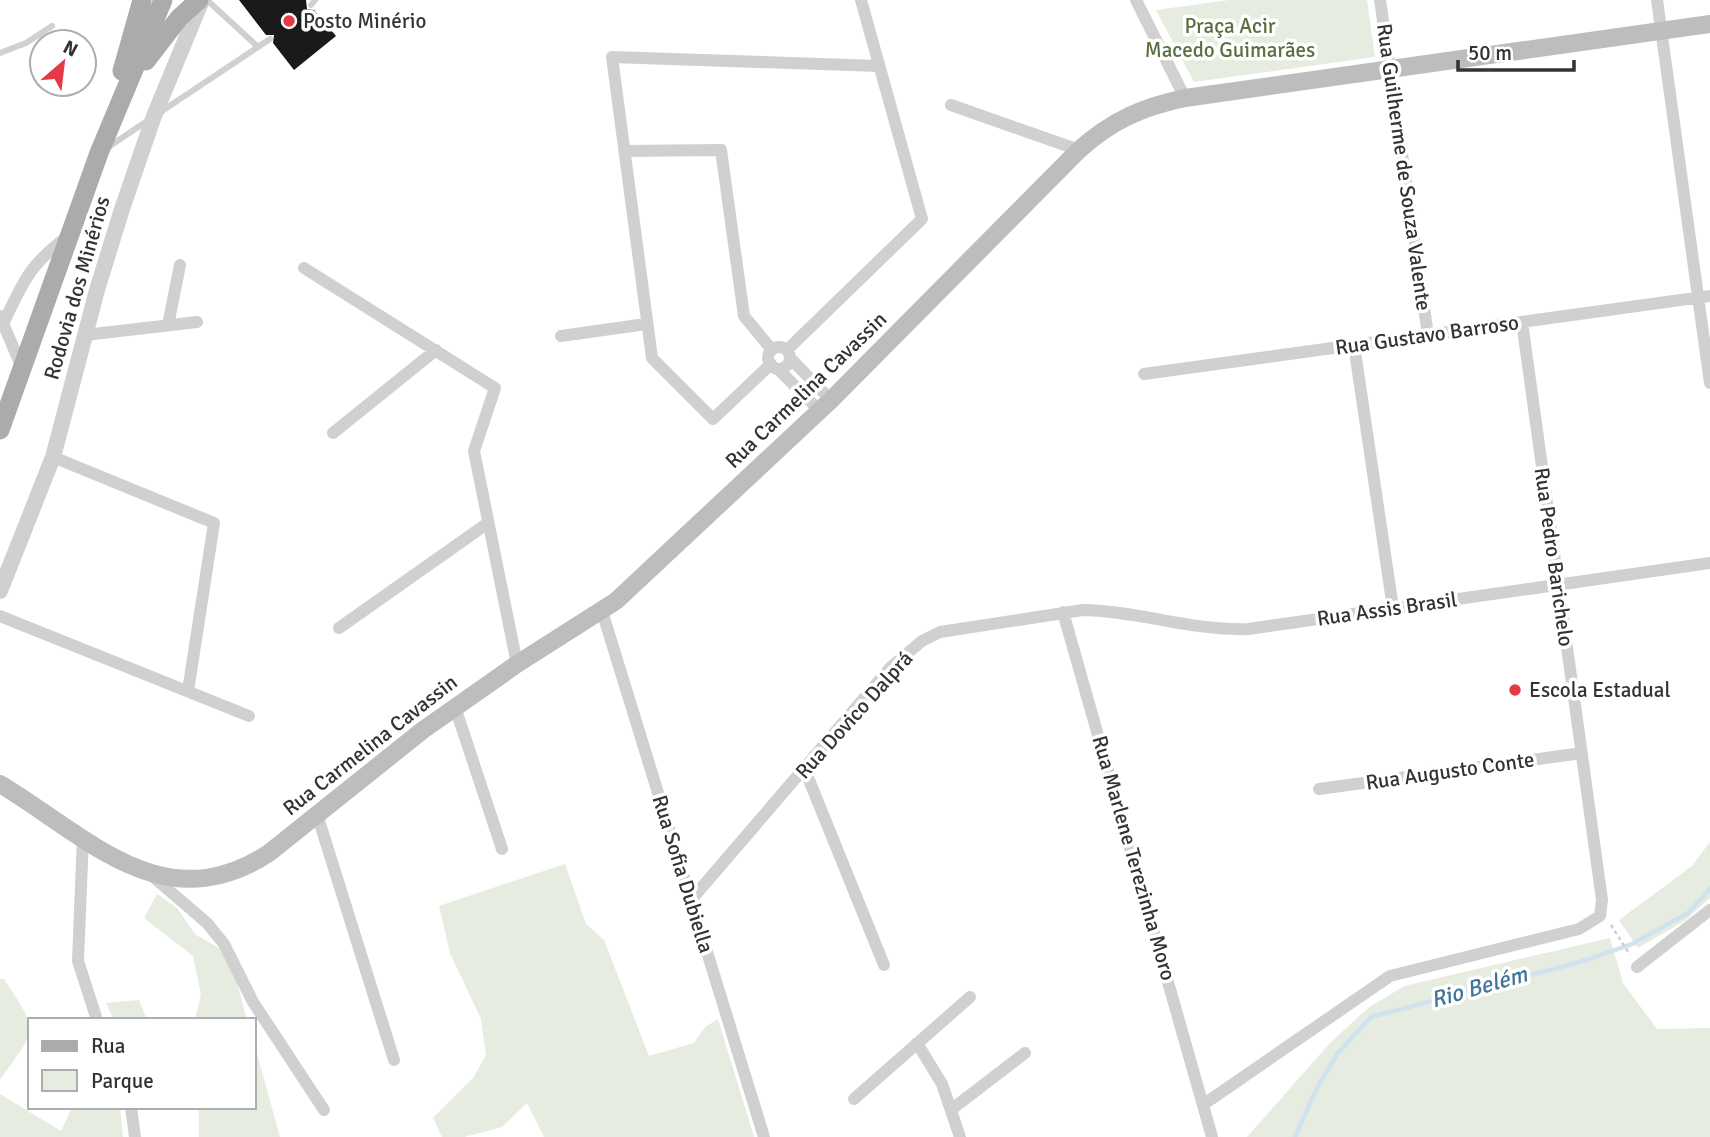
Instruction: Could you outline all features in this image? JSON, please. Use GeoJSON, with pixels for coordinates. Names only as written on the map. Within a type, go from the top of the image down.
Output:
{"type":"FeatureCollection","features":[{"type":"Feature","properties":{"kind":"main road","name":"Rodovia dos Minérios"},"geometry":{"type":"LineString","coordinates":[[100,153],[142,0]]}},
{"type":"Feature","properties":{"kind":"main road","name":"Rodovia dos Minérios"},"geometry":{"type":"LineString","coordinates":[[0,430],[100,153],[163,0]]}},
{"type":"Feature","properties":{"kind":"main road"},"geometry":{"type":"LineString","coordinates":[[122,97],[165,34],[200,0]]}},
{"type":"Feature","properties":{"kind":"main road","name":"Rua Carmelina Cavassin"},"geometry":{"type":"LineString","coordinates":[[0,784],[83,837],[151,875],[196,880],[236,872],[269,853],[455,707],[517,664],[602,611],[826,406],[1079,150],[1115,121],[1137,111],[1185,99],[1710,24]]}},
{"type":"Feature","properties":{"kind":"street","name":"Rodovia dos Minérios"},"geometry":{"type":"LineString","coordinates":[[0,591],[53,457],[108,252],[154,116],[200,0]]}},
{"type":"Feature","properties":{"kind":"street"},"geometry":{"type":"LineString","coordinates":[[861,0],[922,219],[788,354],[788,365],[774,366],[713,419],[654,363],[646,324],[612,57],[879,66]]}},
{"type":"Feature","properties":{"kind":"street"},"geometry":{"type":"LineString","coordinates":[[1136,0],[1185,99]]}},
{"type":"Feature","properties":{"kind":"street","name":"Rua Guilherme de Souza Valente"},"geometry":{"type":"LineString","coordinates":[[1380,0],[1428,335]]}},
{"type":"Feature","properties":{"kind":"street"},"geometry":{"type":"LineString","coordinates":[[1657,0],[1704,297],[1710,383]]}},
{"type":"Feature","properties":{"kind":"street"},"geometry":{"type":"LineString","coordinates":[[951,105],[1079,150]]}},
{"type":"Feature","properties":{"kind":"street"},"geometry":{"type":"LineString","coordinates":[[624,151],[721,150],[744,316],[772,350]]}},
{"type":"Feature","properties":{"kind":"street"},"geometry":{"type":"LineString","coordinates":[[22,368],[2,320],[29,271],[40,257],[70,234]]}},
{"type":"Feature","properties":{"kind":"street"},"geometry":{"type":"LineString","coordinates":[[169,325],[180,265]]}},
{"type":"Feature","properties":{"kind":"street"},"geometry":{"type":"LineString","coordinates":[[304,268],[495,388],[474,451],[517,664]]}},
{"type":"Feature","properties":{"kind":"street","name":"Rua Gustavo Barroso"},"geometry":{"type":"LineString","coordinates":[[1144,374],[1704,297]]}},
{"type":"Feature","properties":{"kind":"street"},"geometry":{"type":"LineString","coordinates":[[85,335],[197,322]]}},
{"type":"Feature","properties":{"kind":"street","name":"Rua Pedro Barichelo"},"geometry":{"type":"LineString","coordinates":[[1204,1104],[1390,976],[1579,929],[1600,916],[1602,900],[1522,322]]}},
{"type":"Feature","properties":{"kind":"street"},"geometry":{"type":"LineString","coordinates":[[561,336],[646,324]]}},
{"type":"Feature","properties":{"kind":"street"},"geometry":{"type":"LineString","coordinates":[[1354,345],[1393,608]]}},
{"type":"Feature","properties":{"kind":"street"},"geometry":{"type":"LineString","coordinates":[[778,347],[788,354],[826,406],[774,366],[768,358],[772,350],[778,347]]}},
{"type":"Feature","properties":{"kind":"street"},"geometry":{"type":"LineString","coordinates":[[333,433],[436,350]]}},
{"type":"Feature","properties":{"kind":"street"},"geometry":{"type":"LineString","coordinates":[[53,457],[214,523],[188,691]]}},
{"type":"Feature","properties":{"kind":"street"},"geometry":{"type":"LineString","coordinates":[[339,628],[488,523]]}},
{"type":"Feature","properties":{"kind":"street","name":"Rua Assis Brasil"},"geometry":{"type":"LineString","coordinates":[[1063,612],[1103,610],[1226,629],[1710,563]]}},
{"type":"Feature","properties":{"kind":"street","name":"Rua Sofia Dubiella"},"geometry":{"type":"LineString","coordinates":[[602,611],[764,1137]]}},
{"type":"Feature","properties":{"kind":"street","name":"Rua Dovico Dalprá"},"geometry":{"type":"LineString","coordinates":[[691,900],[891,667],[922,641],[955,628],[1063,612]]}},
{"type":"Feature","properties":{"kind":"street","name":"Rua Marlene Terezinha Moro"},"geometry":{"type":"LineString","coordinates":[[1063,612],[1212,1137]]}},
{"type":"Feature","properties":{"kind":"street"},"geometry":{"type":"LineString","coordinates":[[0,615],[249,716]]}},
{"type":"Feature","properties":{"kind":"street"},"geometry":{"type":"LineString","coordinates":[[455,707],[502,849]]}},
{"type":"Feature","properties":{"kind":"street","name":"Rua Augusto Conte"},"geometry":{"type":"LineString","coordinates":[[1319,789],[1582,753]]}},
{"type":"Feature","properties":{"kind":"street"},"geometry":{"type":"LineString","coordinates":[[805,769],[884,965]]}},
{"type":"Feature","properties":{"kind":"street"},"geometry":{"type":"LineString","coordinates":[[317,814],[394,1060]]}},
{"type":"Feature","properties":{"kind":"street"},"geometry":{"type":"LineString","coordinates":[[83,837],[78,961],[96,1018]]}},
{"type":"Feature","properties":{"kind":"street"},"geometry":{"type":"LineString","coordinates":[[151,875],[207,923],[224,944],[253,1002],[324,1110]]}},
{"type":"Feature","properties":{"kind":"street"},"geometry":{"type":"LineString","coordinates":[[1634,962],[1710,910]]}},
{"type":"Feature","properties":{"kind":"street"},"geometry":{"type":"LineString","coordinates":[[854,1099],[970,996]]}},
{"type":"Feature","properties":{"kind":"street"},"geometry":{"type":"LineString","coordinates":[[917,1043],[942,1084],[960,1137]]}},
{"type":"Feature","properties":{"kind":"street"},"geometry":{"type":"LineString","coordinates":[[951,1110],[1025,1053]]}},
{"type":"Feature","properties":{"kind":"street"},"geometry":{"type":"LineString","coordinates":[[131,1109],[135,1137]]}},
{"type":"Feature","properties":{"kind":"lane"},"geometry":{"type":"LineString","coordinates":[[207,0],[258,47]]}},
{"type":"Feature","properties":{"kind":"lane"},"geometry":{"type":"LineString","coordinates":[[0,52],[26,43],[52,26]]}},
{"type":"Feature","properties":{"kind":"lane"},"geometry":{"type":"LineString","coordinates":[[100,153],[270,39]]}},
{"type":"Feature","properties":{"kind":"path"},"geometry":{"type":"LineString","coordinates":[[1616,929],[1634,962]]}},
{"type":"Feature","properties":{"kind":"green space","name":"Praça Acir Macedo Guimarães"},"geometry":{"type":"Polygon","coordinates":[[[1229,0],[1367,0],[1375,57],[1194,82],[1156,10],[1229,0]]]}},
{"type":"Feature","properties":{"kind":"green space"},"geometry":{"type":"Polygon","coordinates":[[[1710,842],[1710,898],[1686,920],[1638,948],[1619,920],[1692,866],[1710,842]]]}},
{"type":"Feature","properties":{"kind":"green space"},"geometry":{"type":"Polygon","coordinates":[[[565,864],[586,924],[604,940],[649,1056],[694,1043],[705,1027],[718,1019],[754,1137],[544,1137],[527,1103],[502,1127],[464,1137],[442,1137],[433,1118],[473,1078],[486,1055],[481,1019],[450,953],[439,906],[565,864]]]}},
{"type":"Feature","properties":{"kind":"green space"},"geometry":{"type":"Polygon","coordinates":[[[157,894],[177,908],[196,935],[219,948],[235,975],[246,1018],[195,1018],[201,995],[193,956],[144,918],[157,894]]]}},
{"type":"Feature","properties":{"kind":"green space"},"geometry":{"type":"Polygon","coordinates":[[[1610,938],[1623,983],[1657,1029],[1710,1028],[1710,1137],[1247,1137],[1330,1043],[1368,1008],[1404,986],[1610,938]]]}},
{"type":"Feature","properties":{"kind":"green space"},"geometry":{"type":"Polygon","coordinates":[[[0,979],[4,979],[24,1011],[28,1021],[28,1034],[21,1050],[0,1080],[0,979]]]}},
{"type":"Feature","properties":{"kind":"green space"},"geometry":{"type":"Polygon","coordinates":[[[139,1000],[146,1018],[113,1018],[106,1003],[139,1000]]]}},
{"type":"Feature","properties":{"kind":"green space"},"geometry":{"type":"Polygon","coordinates":[[[256,1050],[280,1137],[199,1137],[199,1109],[256,1109],[256,1050]]]}},
{"type":"Feature","properties":{"kind":"green space"},"geometry":{"type":"Polygon","coordinates":[[[0,1094],[61,1131],[71,1109],[120,1109],[123,1137],[0,1137],[0,1094]]]}},
{"type":"Feature","properties":{"kind":"building","name":"Posto Minério"},"geometry":{"type":"Polygon","coordinates":[[[239,0],[306,0],[307,9],[314,10],[336,36],[294,70],[273,43],[274,35],[266,35],[239,0]]]}},
{"type":"Feature","properties":{"kind":"waterway","name":"Rio Belém"},"geometry":{"type":"LineString","coordinates":[[1295,1137],[1316,1090],[1337,1054],[1371,1017],[1587,960],[1632,944],[1688,913],[1710,889]]}},
{"type":"Feature","properties":{"kind":"place","name":"Posto Minério"},"geometry":{"type":"Point","coordinates":[289,21]}},
{"type":"Feature","properties":{"kind":"place","name":"Escola Estadual"},"geometry":{"type":"Point","coordinates":[1515,690]}}]}
